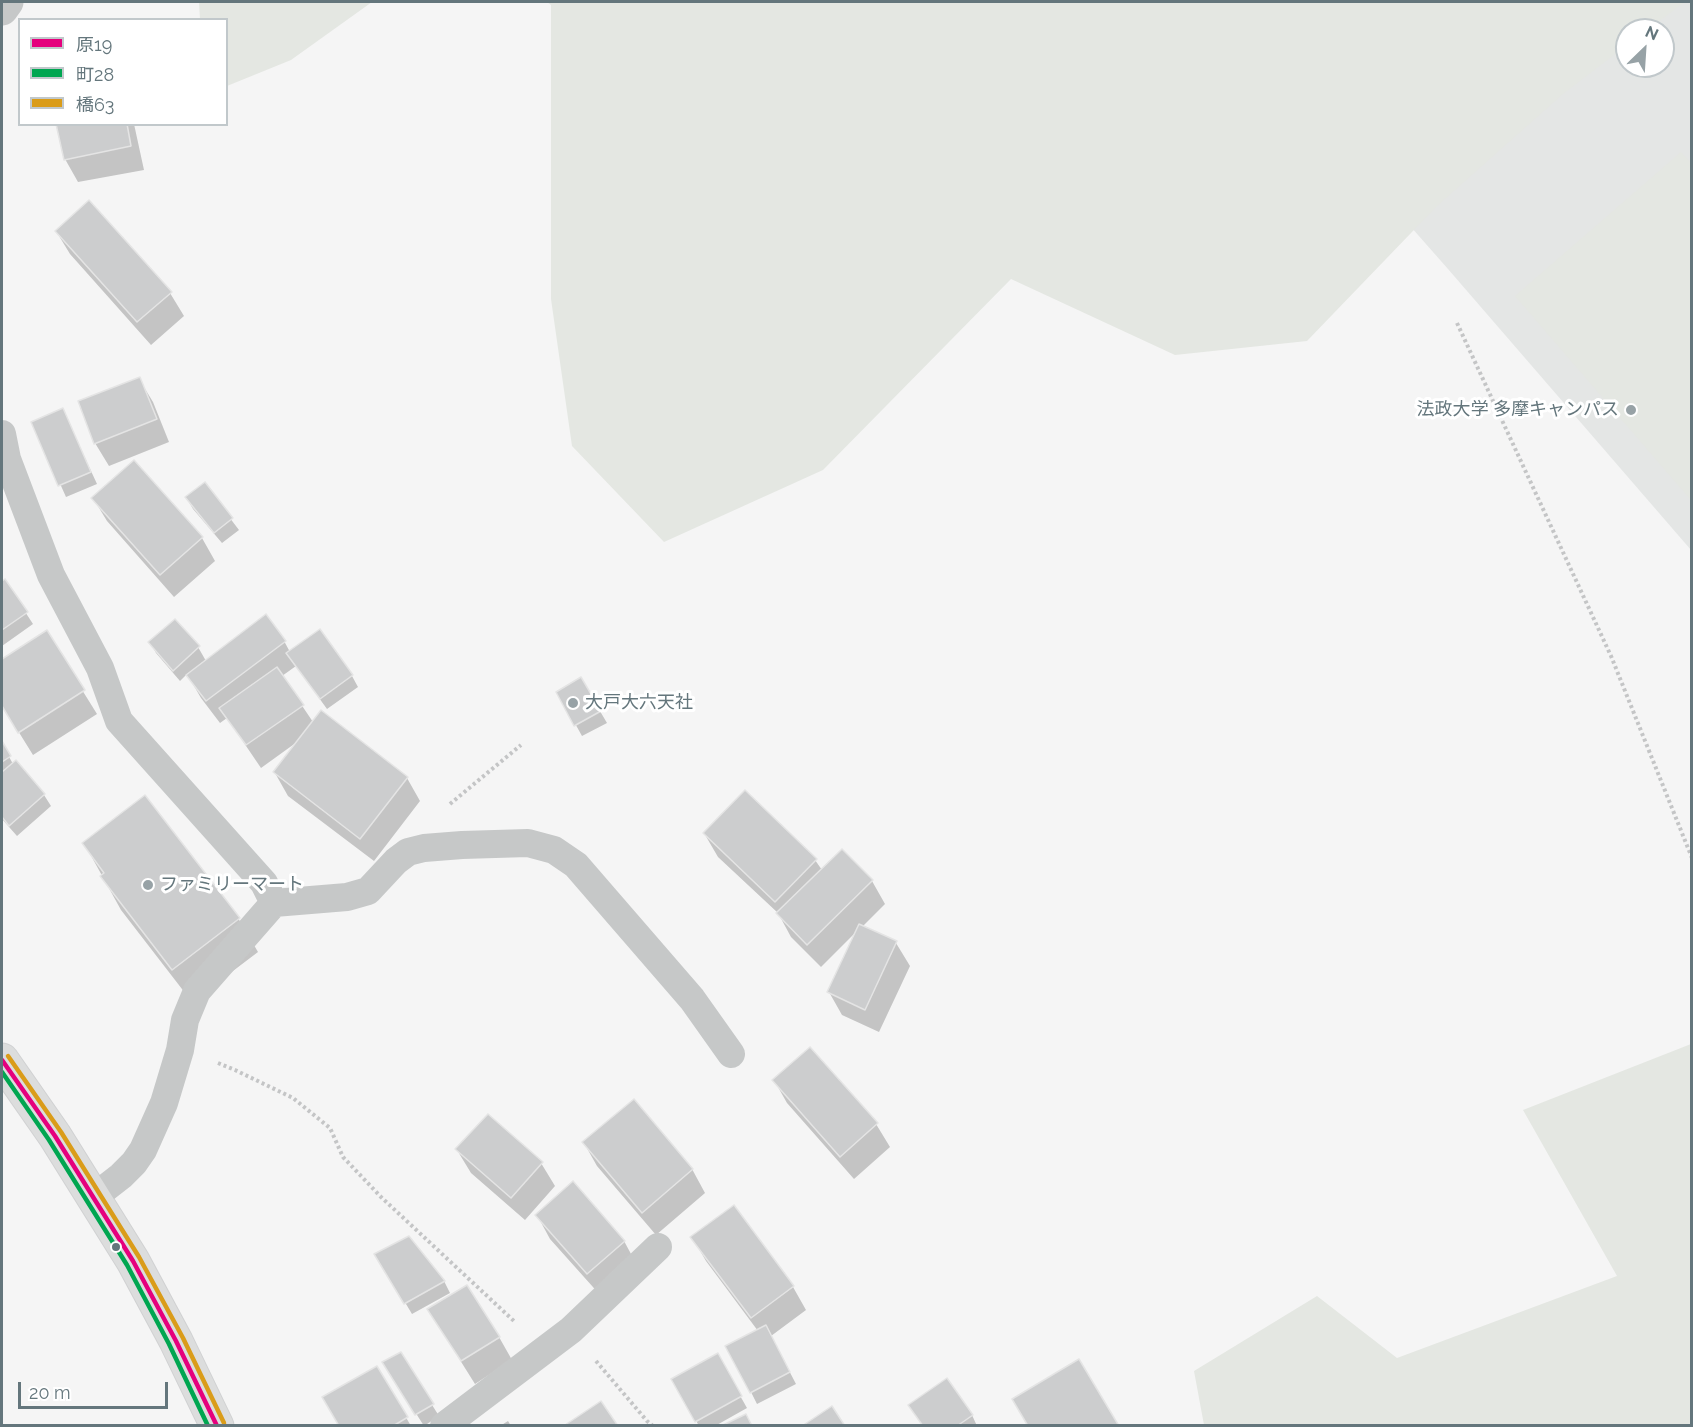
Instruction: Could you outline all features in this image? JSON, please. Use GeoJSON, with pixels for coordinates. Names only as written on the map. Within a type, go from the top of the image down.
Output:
{"type":"FeatureCollection","features":[{"type":"Feature","properties":{"kind":"main road"},"geometry":{"type":"LineString","coordinates":[[2,1060],[94,1197],[133,1261],[176,1341],[216,1425]]}},
{"type":"Feature","properties":{"kind":"street"},"geometry":{"type":"LineString","coordinates":[[2,9],[7,2]]}},
{"type":"Feature","properties":{"kind":"lane"},"geometry":{"type":"LineString","coordinates":[[2,434],[7,459],[51,575],[100,668],[118,721],[264,883],[274,903]]}},
{"type":"Feature","properties":{"kind":"lane"},"geometry":{"type":"LineString","coordinates":[[94,1197],[121,1176],[143,1150],[164,1103],[180,1050],[185,1020],[197,991],[274,903],[347,897],[368,891],[396,861],[408,852],[462,845],[528,843],[554,850],[565,856],[576,865],[692,999],[731,1054]]}},
{"type":"Feature","properties":{"kind":"lane"},"geometry":{"type":"LineString","coordinates":[[444,1425],[571,1330],[658,1246]]}},
{"type":"Feature","properties":{"kind":"path"},"geometry":{"type":"LineString","coordinates":[[1457,323],[1611,656],[1692,858]]}},
{"type":"Feature","properties":{"kind":"path"},"geometry":{"type":"LineString","coordinates":[[408,852],[411,836],[521,745]]}},
{"type":"Feature","properties":{"kind":"path"},"geometry":{"type":"LineString","coordinates":[[180,1050],[235,1070],[292,1098],[330,1128],[343,1157],[381,1197],[544,1349]]}},
{"type":"Feature","properties":{"kind":"path"},"geometry":{"type":"LineString","coordinates":[[571,1330],[646,1421],[653,1425]]}},
{"type":"Feature","properties":{"kind":"shaded area"},"geometry":{"type":"Polygon","coordinates":[[[199,2],[372,2],[291,60],[228,86],[228,18],[200,18],[199,2]]]}},
{"type":"Feature","properties":{"kind":"shaded area"},"geometry":{"type":"Polygon","coordinates":[[[547,2],[1685,2],[1663,18],[1615,18],[1615,54],[1563,94],[1437,206],[1307,341],[1175,355],[1011,279],[823,470],[664,542],[572,446],[551,299],[551,5],[547,2]]]}},
{"type":"Feature","properties":{"kind":"shaded area","name":"法政大学 多摩キャンパス"},"geometry":{"type":"Polygon","coordinates":[[[1247,2],[1691,2],[1691,550],[1247,41],[1247,2]]]}},
{"type":"Feature","properties":{"kind":"shaded area"},"geometry":{"type":"Polygon","coordinates":[[[1681,152],[1692,164],[1690,499],[1515,296],[1681,152]]]}},
{"type":"Feature","properties":{"kind":"shaded area"},"geometry":{"type":"Polygon","coordinates":[[[1691,1044],[1691,1425],[1204,1425],[1194,1371],[1317,1296],[1397,1358],[1617,1276],[1523,1110],[1691,1044]]]}},
{"type":"Feature","properties":{"kind":"building"},"geometry":{"type":"Polygon","coordinates":[[[56,126],[127,126],[131,146],[64,160],[56,126]]]}},
{"type":"Feature","properties":{"kind":"building"},"geometry":{"type":"Polygon","coordinates":[[[89,200],[172,292],[137,322],[55,231],[89,200]]]}},
{"type":"Feature","properties":{"kind":"building"},"geometry":{"type":"Polygon","coordinates":[[[140,377],[157,419],[94,444],[78,401],[140,377]]]}},
{"type":"Feature","properties":{"kind":"building"},"geometry":{"type":"Polygon","coordinates":[[[63,408],[91,472],[58,486],[31,422],[63,408]]]}},
{"type":"Feature","properties":{"kind":"building"},"geometry":{"type":"Polygon","coordinates":[[[134,460],[203,537],[160,575],[91,498],[134,460]]]}},
{"type":"Feature","properties":{"kind":"building"},"geometry":{"type":"Polygon","coordinates":[[[205,482],[233,518],[214,533],[185,497],[205,482]]]}},
{"type":"Feature","properties":{"kind":"building"},"geometry":{"type":"Polygon","coordinates":[[[5,579],[28,612],[2,630],[2,581],[5,579]]]}},
{"type":"Feature","properties":{"kind":"building"},"geometry":{"type":"Polygon","coordinates":[[[266,614],[286,641],[206,701],[186,675],[266,614]]]}},
{"type":"Feature","properties":{"kind":"building"},"geometry":{"type":"Polygon","coordinates":[[[175,619],[200,646],[173,671],[148,642],[175,619]]]}},
{"type":"Feature","properties":{"kind":"building"},"geometry":{"type":"Polygon","coordinates":[[[320,629],[353,675],[320,699],[286,653],[320,629]]]}},
{"type":"Feature","properties":{"kind":"building"},"geometry":{"type":"Polygon","coordinates":[[[47,630],[85,690],[18,733],[2,706],[2,659],[47,630]]]}},
{"type":"Feature","properties":{"kind":"building"},"geometry":{"type":"Polygon","coordinates":[[[277,667],[304,705],[246,745],[219,708],[277,667]]]}},
{"type":"Feature","properties":{"kind":"building"},"geometry":{"type":"Polygon","coordinates":[[[581,677],[601,711],[574,726],[556,692],[581,677]]]}},
{"type":"Feature","properties":{"kind":"building"},"geometry":{"type":"Polygon","coordinates":[[[321,710],[408,777],[360,839],[273,772],[321,710]]]}},
{"type":"Feature","properties":{"kind":"building"},"geometry":{"type":"Polygon","coordinates":[[[2,741],[11,756],[2,762],[2,741]]]}},
{"type":"Feature","properties":{"kind":"building"},"geometry":{"type":"Polygon","coordinates":[[[16,760],[45,794],[9,826],[2,817],[2,772],[16,760]]]}},
{"type":"Feature","properties":{"kind":"building"},"geometry":{"type":"Polygon","coordinates":[[[745,790],[817,859],[775,902],[703,833],[745,790]]]}},
{"type":"Feature","properties":{"kind":"building"},"geometry":{"type":"Polygon","coordinates":[[[145,795],[240,918],[172,970],[100,876],[104,873],[82,843],[145,795]]]}},
{"type":"Feature","properties":{"kind":"building"},"geometry":{"type":"Polygon","coordinates":[[[842,849],[873,880],[807,945],[776,913],[842,849]]]}},
{"type":"Feature","properties":{"kind":"building"},"geometry":{"type":"Polygon","coordinates":[[[859,924],[897,941],[865,1010],[827,992],[859,924]]]}},
{"type":"Feature","properties":{"kind":"building"},"geometry":{"type":"Polygon","coordinates":[[[810,1047],[878,1123],[840,1157],[772,1080],[810,1047]]]}},
{"type":"Feature","properties":{"kind":"building"},"geometry":{"type":"Polygon","coordinates":[[[634,1099],[693,1169],[642,1213],[582,1142],[634,1099]]]}},
{"type":"Feature","properties":{"kind":"building"},"geometry":{"type":"Polygon","coordinates":[[[488,1114],[543,1162],[511,1198],[455,1149],[488,1114]]]}},
{"type":"Feature","properties":{"kind":"building"},"geometry":{"type":"Polygon","coordinates":[[[573,1181],[625,1241],[587,1274],[535,1215],[573,1181]]]}},
{"type":"Feature","properties":{"kind":"building"},"geometry":{"type":"Polygon","coordinates":[[[734,1205],[794,1286],[751,1318],[690,1237],[734,1205]]]}},
{"type":"Feature","properties":{"kind":"building"},"geometry":{"type":"Polygon","coordinates":[[[409,1236],[445,1281],[404,1304],[374,1254],[409,1236]]]}},
{"type":"Feature","properties":{"kind":"building"},"geometry":{"type":"Polygon","coordinates":[[[467,1285],[500,1337],[461,1361],[427,1309],[467,1285]]]}},
{"type":"Feature","properties":{"kind":"building"},"geometry":{"type":"Polygon","coordinates":[[[766,1325],[790,1372],[750,1393],[725,1346],[766,1325]]]}},
{"type":"Feature","properties":{"kind":"building"},"geometry":{"type":"Polygon","coordinates":[[[401,1352],[434,1404],[415,1415],[382,1362],[401,1352]]]}},
{"type":"Feature","properties":{"kind":"building"},"geometry":{"type":"Polygon","coordinates":[[[718,1353],[742,1396],[695,1422],[671,1379],[718,1353]]]}},
{"type":"Feature","properties":{"kind":"building"},"geometry":{"type":"Polygon","coordinates":[[[1079,1359],[1119,1426],[1028,1426],[1012,1399],[1079,1359]]]}},
{"type":"Feature","properties":{"kind":"building"},"geometry":{"type":"Polygon","coordinates":[[[377,1366],[408,1417],[393,1426],[339,1426],[322,1397],[377,1366]]]}},
{"type":"Feature","properties":{"kind":"building"},"geometry":{"type":"Polygon","coordinates":[[[947,1378],[973,1415],[957,1426],[923,1426],[908,1405],[947,1378]]]}},
{"type":"Feature","properties":{"kind":"building"},"geometry":{"type":"Polygon","coordinates":[[[601,1401],[618,1426],[565,1425],[601,1401]]]}},
{"type":"Feature","properties":{"kind":"building"},"geometry":{"type":"Polygon","coordinates":[[[832,1406],[845,1426],[802,1426],[832,1406]]]}},
{"type":"Feature","properties":{"kind":"building"},"geometry":{"type":"Polygon","coordinates":[[[746,1414],[752,1426],[721,1426],[746,1414]]]}},
{"type":"Feature","properties":{"kind":"transit line","name":"橋63"},"geometry":{"type":"LineString","coordinates":[[8,1056],[61,1132],[139,1257],[183,1338],[224,1423]]}},
{"type":"Feature","properties":{"kind":"transit line","name":"原19"},"geometry":{"type":"LineString","coordinates":[[2,1060],[55,1136],[133,1261],[176,1341],[217,1426]]}},
{"type":"Feature","properties":{"kind":"transit line","name":"町28"},"geometry":{"type":"LineString","coordinates":[[2,1072],[49,1140],[127,1265],[169,1344],[208,1426]]}},
{"type":"Feature","properties":{"kind":"place","name":"法政大学 多摩キャンパス"},"geometry":{"type":"Point","coordinates":[1631,410]}},
{"type":"Feature","properties":{"kind":"place","name":"大戸大六天社"},"geometry":{"type":"Point","coordinates":[573,703]}},
{"type":"Feature","properties":{"kind":"place","name":"ファミリーマート"},"geometry":{"type":"Point","coordinates":[148,885]}}]}
